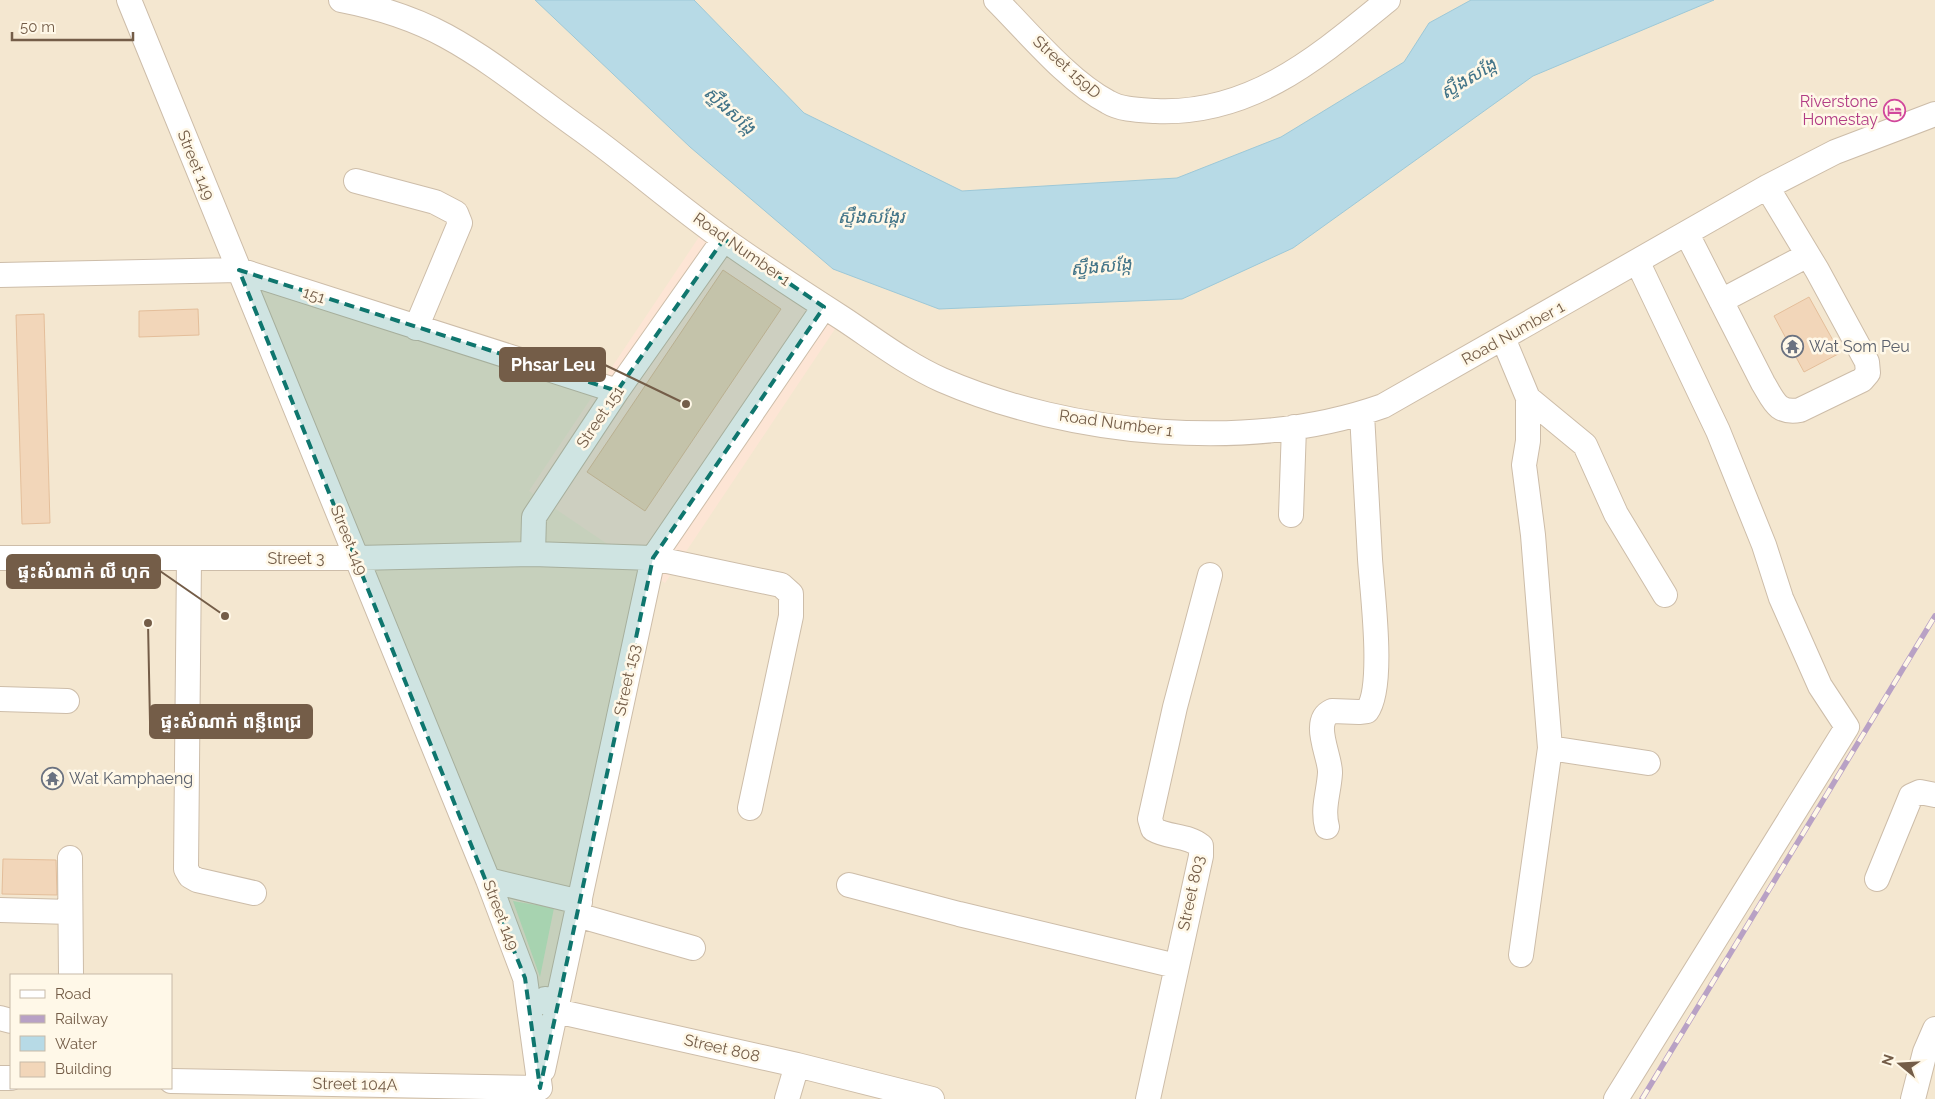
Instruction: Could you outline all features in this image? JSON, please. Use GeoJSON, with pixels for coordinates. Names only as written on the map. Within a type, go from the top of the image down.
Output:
{"type":"FeatureCollection","features":[{"type":"Feature","properties":{"kind":"street","name":"Street 149"},"geometry":{"type":"LineString","coordinates":[[129,0],[488,880],[525,978],[538,1093]]}},
{"type":"Feature","properties":{"kind":"street","name":"Road Number 1"},"geometry":{"type":"LineString","coordinates":[[341,0],[389,12],[447,36],[615,154],[724,239],[824,307],[903,358],[940,379],[989,398],[1045,412],[1101,424],[1164,432],[1230,434],[1294,427],[1362,414],[1384,406],[1638,263],[1767,187],[1835,152],[1935,114]]}},
{"type":"Feature","properties":{"kind":"street","name":"Street 159D"},"geometry":{"type":"LineString","coordinates":[[996,0],[1087,90],[1110,103],[1136,110],[1176,112],[1217,106],[1274,83],[1299,70],[1388,0]]}},
{"type":"Feature","properties":{"kind":"street"},"geometry":{"type":"LineString","coordinates":[[356,181],[435,202],[456,213],[460,223],[416,328]]}},
{"type":"Feature","properties":{"kind":"street"},"geometry":{"type":"LineString","coordinates":[[1687,234],[1763,383],[1783,410],[1789,412],[1800,410],[1866,377],[1868,362],[1808,255],[1767,187]]}},
{"type":"Feature","properties":{"kind":"street","name":"Street 151"},"geometry":{"type":"LineString","coordinates":[[533,554],[534,517],[618,391],[724,239]]}},
{"type":"Feature","properties":{"kind":"street"},"geometry":{"type":"LineString","coordinates":[[1721,301],[1808,255]]}},
{"type":"Feature","properties":{"kind":"street"},"geometry":{"type":"LineString","coordinates":[[1616,1099],[1847,727],[1816,677],[1781,598],[1764,545],[1718,431],[1638,263]]}},
{"type":"Feature","properties":{"kind":"street","name":"151"},"geometry":{"type":"LineString","coordinates":[[0,275],[239,270],[618,391]]}},
{"type":"Feature","properties":{"kind":"street","name":"Street 153"},"geometry":{"type":"LineString","coordinates":[[538,1093],[653,558],[824,307]]}},
{"type":"Feature","properties":{"kind":"street"},"geometry":{"type":"LineString","coordinates":[[1503,338],[1528,398],[1528,442],[1524,466],[1533,535],[1550,748],[1521,955]]}},
{"type":"Feature","properties":{"kind":"street"},"geometry":{"type":"LineString","coordinates":[[1528,398],[1585,445],[1616,514],[1665,595]]}},
{"type":"Feature","properties":{"kind":"street"},"geometry":{"type":"LineString","coordinates":[[1328,827],[1324,815],[1330,772],[1321,733],[1325,717],[1332,711],[1367,711],[1372,705],[1376,670],[1374,596],[1362,414]]}},
{"type":"Feature","properties":{"kind":"street"},"geometry":{"type":"LineString","coordinates":[[1291,515],[1294,427]]}},
{"type":"Feature","properties":{"kind":"street","name":"Street 3"},"geometry":{"type":"LineString","coordinates":[[0,558],[357,558],[533,554],[653,558],[781,585],[792,594],[791,616],[750,808]]}},
{"type":"Feature","properties":{"kind":"street"},"geometry":{"type":"LineString","coordinates":[[189,558],[186,869],[190,876],[197,880],[254,892]]}},
{"type":"Feature","properties":{"kind":"street","name":"Street 803"},"geometry":{"type":"LineString","coordinates":[[1148,1099],[1201,856],[1201,846],[1194,841],[1162,834],[1153,829],[1150,819],[1175,707],[1210,575]]}},
{"type":"Feature","properties":{"kind":"street"},"geometry":{"type":"LineString","coordinates":[[0,699],[67,701]]}},
{"type":"Feature","properties":{"kind":"street"},"geometry":{"type":"LineString","coordinates":[[1550,748],[1648,763]]}},
{"type":"Feature","properties":{"kind":"street"},"geometry":{"type":"LineString","coordinates":[[1877,879],[1912,796],[1920,792],[1935,795]]}},
{"type":"Feature","properties":{"kind":"street"},"geometry":{"type":"LineString","coordinates":[[70,858],[71,974]]}},
{"type":"Feature","properties":{"kind":"street"},"geometry":{"type":"LineString","coordinates":[[488,880],[579,908],[693,948]]}},
{"type":"Feature","properties":{"kind":"street"},"geometry":{"type":"LineString","coordinates":[[849,885],[1176,966]]}},
{"type":"Feature","properties":{"kind":"street"},"geometry":{"type":"LineString","coordinates":[[0,910],[70,912]]}},
{"type":"Feature","properties":{"kind":"street"},"geometry":{"type":"LineString","coordinates":[[525,978],[556,1011]]}},
{"type":"Feature","properties":{"kind":"street","name":"Street 808"},"geometry":{"type":"LineString","coordinates":[[556,1011],[797,1065],[932,1099]]}},
{"type":"Feature","properties":{"kind":"street"},"geometry":{"type":"LineString","coordinates":[[1913,1099],[1925,1052],[1935,1029]]}},
{"type":"Feature","properties":{"kind":"street"},"geometry":{"type":"LineString","coordinates":[[788,1099],[797,1065]]}},
{"type":"Feature","properties":{"kind":"street","name":"Street 104A"},"geometry":{"type":"LineString","coordinates":[[172,1081],[538,1093]]}},
{"type":"Feature","properties":{"kind":"highlighted area"},"geometry":{"type":"Polygon","coordinates":[[[724,239],[824,307],[653,558],[540,1088],[525,978],[239,270],[617,391],[724,239]]]}},
{"type":"Feature","properties":{"kind":"shaded area"},"geometry":{"type":"Polygon","coordinates":[[[0,0],[1935,0],[1935,1099],[0,1099],[0,0]]]}},
{"type":"Feature","properties":{"kind":"shaded area"},"geometry":{"type":"Polygon","coordinates":[[[707,225],[843,317],[665,583],[529,491],[707,225]]]}},
{"type":"Feature","properties":{"kind":"green space"},"geometry":{"type":"Polygon","coordinates":[[[513,901],[554,908],[540,977],[513,901]]]}},
{"type":"Feature","properties":{"kind":"water","name":"ស្ទឹងសង្កែរ"},"geometry":{"type":"Polygon","coordinates":[[[535,0],[694,0],[804,113],[962,191],[1177,178],[1281,137],[1404,62],[1429,23],[1471,0],[1714,0],[1533,76],[1293,248],[1182,299],[939,309],[833,269],[690,147],[535,0]]]}},
{"type":"Feature","properties":{"kind":"building"},"geometry":{"type":"Polygon","coordinates":[[[723,270],[781,309],[645,511],[587,472],[723,270]]]}},
{"type":"Feature","properties":{"kind":"building"},"geometry":{"type":"Polygon","coordinates":[[[1809,297],[1840,353],[1804,372],[1774,316],[1809,297]]]}},
{"type":"Feature","properties":{"kind":"building"},"geometry":{"type":"Polygon","coordinates":[[[198,309],[199,335],[139,337],[139,311],[198,309]]]}},
{"type":"Feature","properties":{"kind":"building"},"geometry":{"type":"Polygon","coordinates":[[[44,314],[50,523],[22,524],[16,315],[44,314]]]}},
{"type":"Feature","properties":{"kind":"building"},"geometry":{"type":"Polygon","coordinates":[[[3,859],[56,860],[57,895],[2,894],[3,859]]]}},
{"type":"Feature","properties":{"kind":"railway"},"geometry":{"type":"LineString","coordinates":[[1642,1099],[1935,616]]}},
{"type":"Feature","properties":{"kind":"place","name":"Riverstone Homestay"},"geometry":{"type":"Point","coordinates":[1894,110]}},
{"type":"Feature","properties":{"kind":"place","name":"Wat Som Peu"},"geometry":{"type":"Point","coordinates":[1793,346]}},
{"type":"Feature","properties":{"kind":"place","name":"Phsar Leu"},"geometry":{"type":"Point","coordinates":[686,404]}},
{"type":"Feature","properties":{"kind":"place","name":"ផ្ទះសំណាក់ លី ហុក"},"geometry":{"type":"Point","coordinates":[225,616]}},
{"type":"Feature","properties":{"kind":"place","name":"ផ្ទះសំណាក់ ពន្លឺពេជ្រ"},"geometry":{"type":"Point","coordinates":[148,623]}},
{"type":"Feature","properties":{"kind":"place","name":"Wat Kamphaeng"},"geometry":{"type":"Point","coordinates":[53,778]}},
{"type":"Feature","properties":{"kind":"water label","name":"ស្ទឹងសង្កែ"},"geometry":{"type":"Point","coordinates":[1468,78]}},
{"type":"Feature","properties":{"kind":"water label","name":"ស្ទឹងសង្កែ"},"geometry":{"type":"Point","coordinates":[730,110]}},
{"type":"Feature","properties":{"kind":"water label","name":"ស្ទឹងសង្កែ"},"geometry":{"type":"Point","coordinates":[1101,266]}}]}
